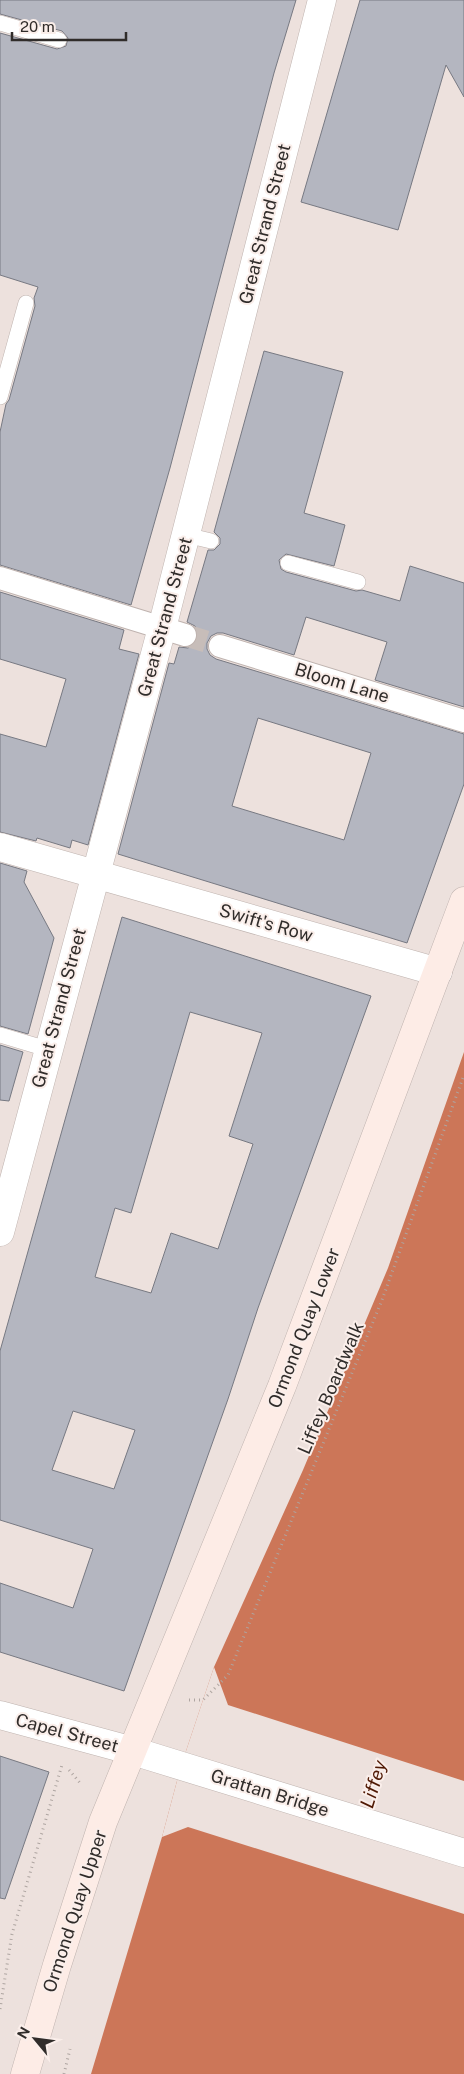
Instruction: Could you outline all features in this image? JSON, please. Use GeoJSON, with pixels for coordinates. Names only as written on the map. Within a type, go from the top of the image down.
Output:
{"type":"FeatureCollection","features":[{"type":"Feature","properties":{"kind":"main road","name":"Ormond Quay Lower"},"geometry":{"type":"LineString","coordinates":[[133,1751],[282,1386],[464,901]]}},
{"type":"Feature","properties":{"kind":"main road","name":"Ormond Quay Upper"},"geometry":{"type":"LineString","coordinates":[[25,2074],[57,1965],[103,1822],[133,1751]]}},
{"type":"Feature","properties":{"kind":"street","name":"Great Strand Street"},"geometry":{"type":"LineString","coordinates":[[0,1232],[95,874],[173,631],[199,538],[322,0]]}},
{"type":"Feature","properties":{"kind":"street"},"geometry":{"type":"LineString","coordinates":[[0,578],[173,631]]}},
{"type":"Feature","properties":{"kind":"street","name":"Bloom Lane"},"geometry":{"type":"LineString","coordinates":[[220,646],[464,721]]}},
{"type":"Feature","properties":{"kind":"street","name":"Swift's Row"},"geometry":{"type":"LineString","coordinates":[[0,847],[438,972]]}},
{"type":"Feature","properties":{"kind":"street","name":"Capel Street"},"geometry":{"type":"LineString","coordinates":[[0,1715],[133,1751]]}},
{"type":"Feature","properties":{"kind":"street","name":"Grattan Bridge"},"geometry":{"type":"LineString","coordinates":[[133,1751],[464,1853]]}},
{"type":"Feature","properties":{"kind":"lane"},"geometry":{"type":"LineString","coordinates":[[0,23],[59,40]]}},
{"type":"Feature","properties":{"kind":"lane"},"geometry":{"type":"LineString","coordinates":[[0,396],[26,304]]}},
{"type":"Feature","properties":{"kind":"lane"},"geometry":{"type":"LineString","coordinates":[[288,563],[358,582]]}},
{"type":"Feature","properties":{"kind":"lane"},"geometry":{"type":"LineString","coordinates":[[0,1035],[48,1050]]}},
{"type":"Feature","properties":{"kind":"path","name":"Liffey Boardwalk"},"geometry":{"type":"LineString","coordinates":[[203,1700],[228,1675],[382,1300],[464,1075]]}},
{"type":"Feature","properties":{"kind":"path"},"geometry":{"type":"LineString","coordinates":[[0,2009],[12,1934],[63,1762],[83,1787]]}},
{"type":"Feature","properties":{"kind":"water","name":"Liffey"},"geometry":{"type":"Polygon","coordinates":[[[464,1052],[464,2074],[91,2074],[162,1837],[181,1766],[214,1667],[303,1470],[388,1268],[464,1052]]]}},
{"type":"Feature","properties":{"kind":"pier"},"geometry":{"type":"Polygon","coordinates":[[[214,1667],[228,1705],[464,1781],[464,1914],[188,1827],[162,1837],[181,1766],[214,1667]]]}},
{"type":"Feature","properties":{"kind":"building"},"geometry":{"type":"Polygon","coordinates":[[[0,0],[296,0],[274,73],[170,468],[131,605],[0,565],[0,432],[6,404],[9,400],[35,306],[34,298],[38,287],[0,275],[0,33],[57,49],[66,46],[68,38],[62,31],[0,14],[0,0]]]}},
{"type":"Feature","properties":{"kind":"building"},"geometry":{"type":"Polygon","coordinates":[[[360,0],[464,0],[464,97],[446,65],[398,230],[301,202],[360,0]]]}},
{"type":"Feature","properties":{"kind":"building"},"geometry":{"type":"Polygon","coordinates":[[[264,351],[343,372],[304,513],[345,525],[334,566],[286,554],[279,560],[281,569],[356,591],[362,590],[400,601],[410,566],[464,583],[464,707],[375,680],[387,642],[306,617],[294,655],[223,633],[211,636],[207,643],[207,649],[210,655],[216,659],[464,734],[464,784],[407,943],[118,854],[169,663],[174,664],[179,647],[188,648],[198,638],[195,626],[187,622],[208,550],[214,550],[220,544],[220,538],[214,532],[264,351]],[[258,718],[232,806],[344,840],[371,753],[258,718]]]}},
{"type":"Feature","properties":{"kind":"building"},"geometry":{"type":"Polygon","coordinates":[[[0,592],[124,630],[119,649],[139,654],[88,845],[72,840],[70,848],[37,838],[36,841],[0,832],[0,734],[46,747],[66,679],[0,659],[0,592]]]}},
{"type":"Feature","properties":{"kind":"building"},"geometry":{"type":"Polygon","coordinates":[[[0,863],[27,871],[24,882],[54,938],[28,1034],[0,1026],[0,863]]]}},
{"type":"Feature","properties":{"kind":"building"},"geometry":{"type":"Polygon","coordinates":[[[122,917],[371,996],[258,1308],[228,1399],[124,1691],[0,1652],[0,1583],[73,1608],[93,1549],[0,1520],[0,1351],[122,917]],[[190,1012],[131,1213],[115,1208],[95,1277],[151,1293],[171,1233],[218,1249],[253,1144],[229,1136],[262,1033],[190,1012]],[[73,1411],[52,1470],[114,1489],[135,1430],[73,1411]]]}},
{"type":"Feature","properties":{"kind":"building"},"geometry":{"type":"Polygon","coordinates":[[[0,1045],[23,1052],[9,1101],[0,1100],[0,1045]]]}},
{"type":"Feature","properties":{"kind":"building"},"geometry":{"type":"Polygon","coordinates":[[[0,1756],[49,1772],[5,1899],[0,1898],[0,1756]]]}},
{"type":"Feature","properties":{"kind":"tunnel"},"geometry":{"type":"LineString","coordinates":[[185,635],[220,646]]}}]}
